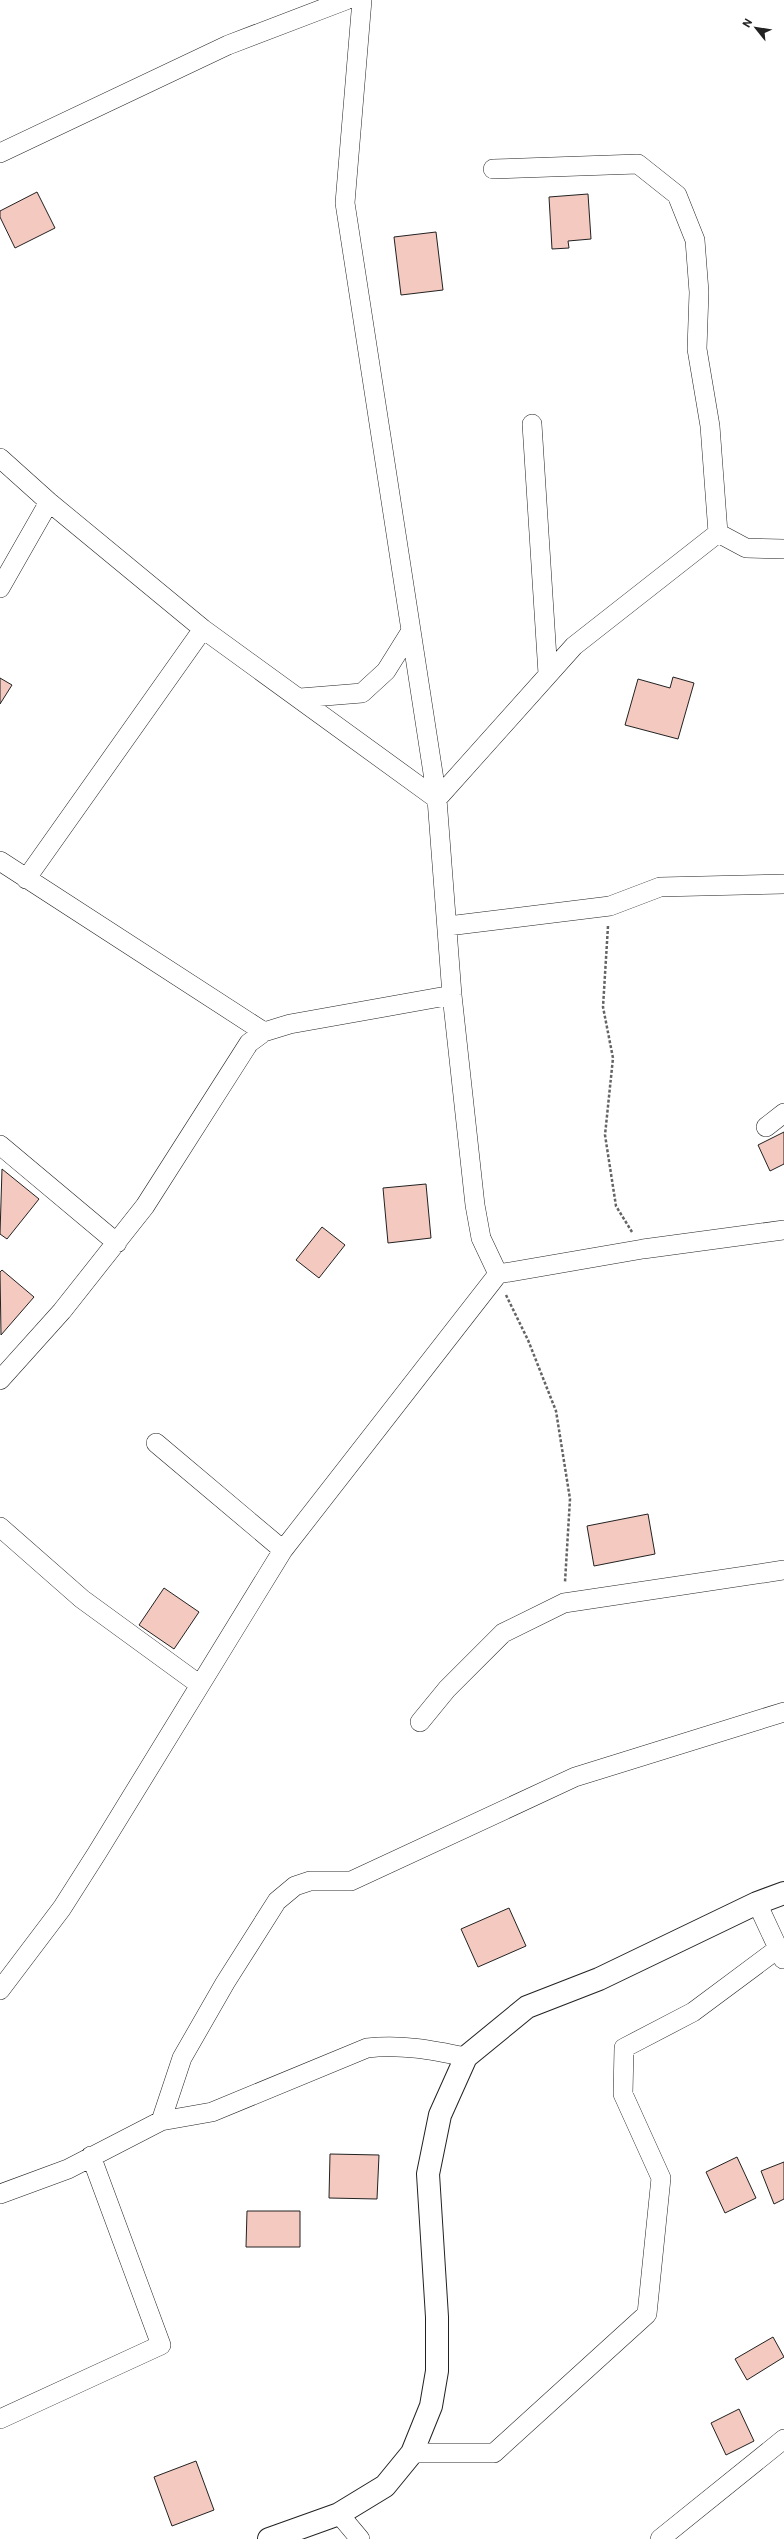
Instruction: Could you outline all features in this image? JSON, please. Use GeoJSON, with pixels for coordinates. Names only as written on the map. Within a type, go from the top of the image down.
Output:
{"type":"FeatureCollection","features":[{"type":"Feature","properties":{"kind":"main road"},"geometry":{"type":"LineString","coordinates":[[269,2539],[339,2514],[385,2486],[412,2453],[431,2406],[437,2371],[437,2317],[428,2174],[440,2115],[466,2057],[527,2007],[599,1979],[757,1903],[784,1893]]}},
{"type":"Feature","properties":{"kind":"street"},"geometry":{"type":"LineString","coordinates":[[0,153],[228,45],[346,0]]}},
{"type":"Feature","properties":{"kind":"street"},"geometry":{"type":"LineString","coordinates":[[362,0],[345,203],[437,799],[448,926],[452,995],[475,1205],[481,1238],[498,1274]]}},
{"type":"Feature","properties":{"kind":"street"},"geometry":{"type":"LineString","coordinates":[[493,169],[638,164],[677,195],[695,240],[699,292],[697,349],[710,426],[718,533]]}},
{"type":"Feature","properties":{"kind":"street"},"geometry":{"type":"LineString","coordinates":[[532,424],[548,674]]}},
{"type":"Feature","properties":{"kind":"street"},"geometry":{"type":"LineString","coordinates":[[0,458],[50,502],[203,630],[300,698],[437,799]]}},
{"type":"Feature","properties":{"kind":"street"},"geometry":{"type":"LineString","coordinates":[[0,588],[50,502]]}},
{"type":"Feature","properties":{"kind":"street"},"geometry":{"type":"LineString","coordinates":[[437,799],[574,646],[718,533]]}},
{"type":"Feature","properties":{"kind":"street"},"geometry":{"type":"LineString","coordinates":[[718,533],[746,548],[784,550]]}},
{"type":"Feature","properties":{"kind":"street"},"geometry":{"type":"LineString","coordinates":[[26,879],[203,630]]}},
{"type":"Feature","properties":{"kind":"street"},"geometry":{"type":"LineString","coordinates":[[300,698],[362,693],[386,671],[411,631]]}},
{"type":"Feature","properties":{"kind":"street"},"geometry":{"type":"LineString","coordinates":[[0,861],[264,1032]]}},
{"type":"Feature","properties":{"kind":"street"},"geometry":{"type":"LineString","coordinates":[[448,926],[610,906],[660,887],[784,884]]}},
{"type":"Feature","properties":{"kind":"street"},"geometry":{"type":"LineString","coordinates":[[0,1380],[62,1311],[145,1206],[249,1043],[264,1032],[290,1024],[452,995]]}},
{"type":"Feature","properties":{"kind":"street"},"geometry":{"type":"LineString","coordinates":[[766,1127],[784,1113]]}},
{"type":"Feature","properties":{"kind":"street"},"geometry":{"type":"LineString","coordinates":[[0,1145],[117,1243]]}},
{"type":"Feature","properties":{"kind":"street"},"geometry":{"type":"LineString","coordinates":[[0,1990],[62,1908],[94,1860],[283,1550],[498,1274],[643,1249],[784,1230]]}},
{"type":"Feature","properties":{"kind":"street"},"geometry":{"type":"LineString","coordinates":[[156,1443],[283,1550]]}},
{"type":"Feature","properties":{"kind":"street"},"geometry":{"type":"LineString","coordinates":[[0,1527],[82,1599],[200,1685]]}},
{"type":"Feature","properties":{"kind":"street"},"geometry":{"type":"LineString","coordinates":[[420,1722],[446,1689],[503,1633],[564,1603],[784,1570]]}},
{"type":"Feature","properties":{"kind":"street"},"geometry":{"type":"LineString","coordinates":[[161,2121],[182,2058],[221,1990],[277,1901],[295,1886],[310,1881],[351,1881],[575,1777],[784,1712]]}},
{"type":"Feature","properties":{"kind":"street"},"geometry":{"type":"LineString","coordinates":[[412,2453],[494,2453],[647,2314],[661,2178],[623,2094],[624,2048],[693,2012],[781,1954],[757,1903]]}},
{"type":"Feature","properties":{"kind":"street"},"geometry":{"type":"LineString","coordinates":[[0,2194],[68,2169],[161,2121],[212,2112],[367,2048],[391,2045],[418,2047],[466,2057]]}},
{"type":"Feature","properties":{"kind":"street"},"geometry":{"type":"LineString","coordinates":[[0,2419],[162,2345],[91,2156]]}},
{"type":"Feature","properties":{"kind":"street"},"geometry":{"type":"LineString","coordinates":[[660,2539],[784,2439]]}},
{"type":"Feature","properties":{"kind":"street"},"geometry":{"type":"LineString","coordinates":[[339,2514],[360,2539]]}},
{"type":"Feature","properties":{"kind":"path"},"geometry":{"type":"LineString","coordinates":[[610,906],[603,1007],[613,1058],[605,1135],[616,1206],[643,1249]]}},
{"type":"Feature","properties":{"kind":"path"},"geometry":{"type":"LineString","coordinates":[[498,1274],[508,1299],[528,1340],[556,1412],[570,1499],[564,1603]]}},
{"type":"Feature","properties":{"kind":"building"},"geometry":{"type":"Polygon","coordinates":[[[37,192],[55,228],[15,248],[0,217],[0,211],[37,192]]]}},
{"type":"Feature","properties":{"kind":"building"},"geometry":{"type":"Polygon","coordinates":[[[588,194],[591,239],[568,241],[569,248],[552,249],[549,197],[588,194]]]}},
{"type":"Feature","properties":{"kind":"building"},"geometry":{"type":"Polygon","coordinates":[[[436,232],[443,290],[401,295],[394,237],[436,232]]]}},
{"type":"Feature","properties":{"kind":"building"},"geometry":{"type":"Polygon","coordinates":[[[673,677],[694,683],[678,739],[625,725],[638,679],[670,688],[673,677]]]}},
{"type":"Feature","properties":{"kind":"building"},"geometry":{"type":"Polygon","coordinates":[[[0,678],[12,685],[0,704],[0,678]]]}},
{"type":"Feature","properties":{"kind":"building"},"geometry":{"type":"Polygon","coordinates":[[[784,1132],[784,1164],[770,1171],[758,1145],[784,1132]]]}},
{"type":"Feature","properties":{"kind":"building"},"geometry":{"type":"Polygon","coordinates":[[[2,1169],[39,1199],[7,1239],[0,1234],[2,1169]]]}},
{"type":"Feature","properties":{"kind":"building"},"geometry":{"type":"Polygon","coordinates":[[[426,1184],[431,1238],[388,1243],[383,1188],[426,1184]]]}},
{"type":"Feature","properties":{"kind":"building"},"geometry":{"type":"Polygon","coordinates":[[[322,1227],[345,1245],[319,1278],[296,1260],[322,1227]]]}},
{"type":"Feature","properties":{"kind":"building"},"geometry":{"type":"Polygon","coordinates":[[[2,1270],[34,1297],[1,1335],[0,1272],[2,1270]]]}},
{"type":"Feature","properties":{"kind":"building"},"geometry":{"type":"Polygon","coordinates":[[[648,1514],[655,1554],[594,1566],[587,1526],[648,1514]]]}},
{"type":"Feature","properties":{"kind":"building"},"geometry":{"type":"Polygon","coordinates":[[[164,1588],[199,1612],[174,1649],[139,1625],[164,1588]]]}},
{"type":"Feature","properties":{"kind":"building"},"geometry":{"type":"Polygon","coordinates":[[[509,1908],[526,1946],[478,1967],[461,1929],[509,1908]]]}},
{"type":"Feature","properties":{"kind":"building"},"geometry":{"type":"Polygon","coordinates":[[[330,2154],[379,2155],[377,2199],[329,2198],[330,2154]]]}},
{"type":"Feature","properties":{"kind":"building"},"geometry":{"type":"Polygon","coordinates":[[[737,2157],[756,2198],[725,2213],[706,2172],[737,2157]]]}},
{"type":"Feature","properties":{"kind":"building"},"geometry":{"type":"Polygon","coordinates":[[[784,2162],[784,2199],[774,2204],[761,2171],[784,2162]]]}},
{"type":"Feature","properties":{"kind":"building"},"geometry":{"type":"Polygon","coordinates":[[[247,2211],[300,2211],[300,2247],[246,2247],[247,2211]]]}},
{"type":"Feature","properties":{"kind":"building"},"geometry":{"type":"Polygon","coordinates":[[[773,2337],[784,2357],[747,2380],[735,2359],[773,2337]]]}},
{"type":"Feature","properties":{"kind":"building"},"geometry":{"type":"Polygon","coordinates":[[[739,2409],[754,2441],[726,2455],[711,2423],[739,2409]]]}},
{"type":"Feature","properties":{"kind":"building"},"geometry":{"type":"Polygon","coordinates":[[[196,2461],[214,2510],[172,2526],[154,2477],[196,2461]]]}}]}
